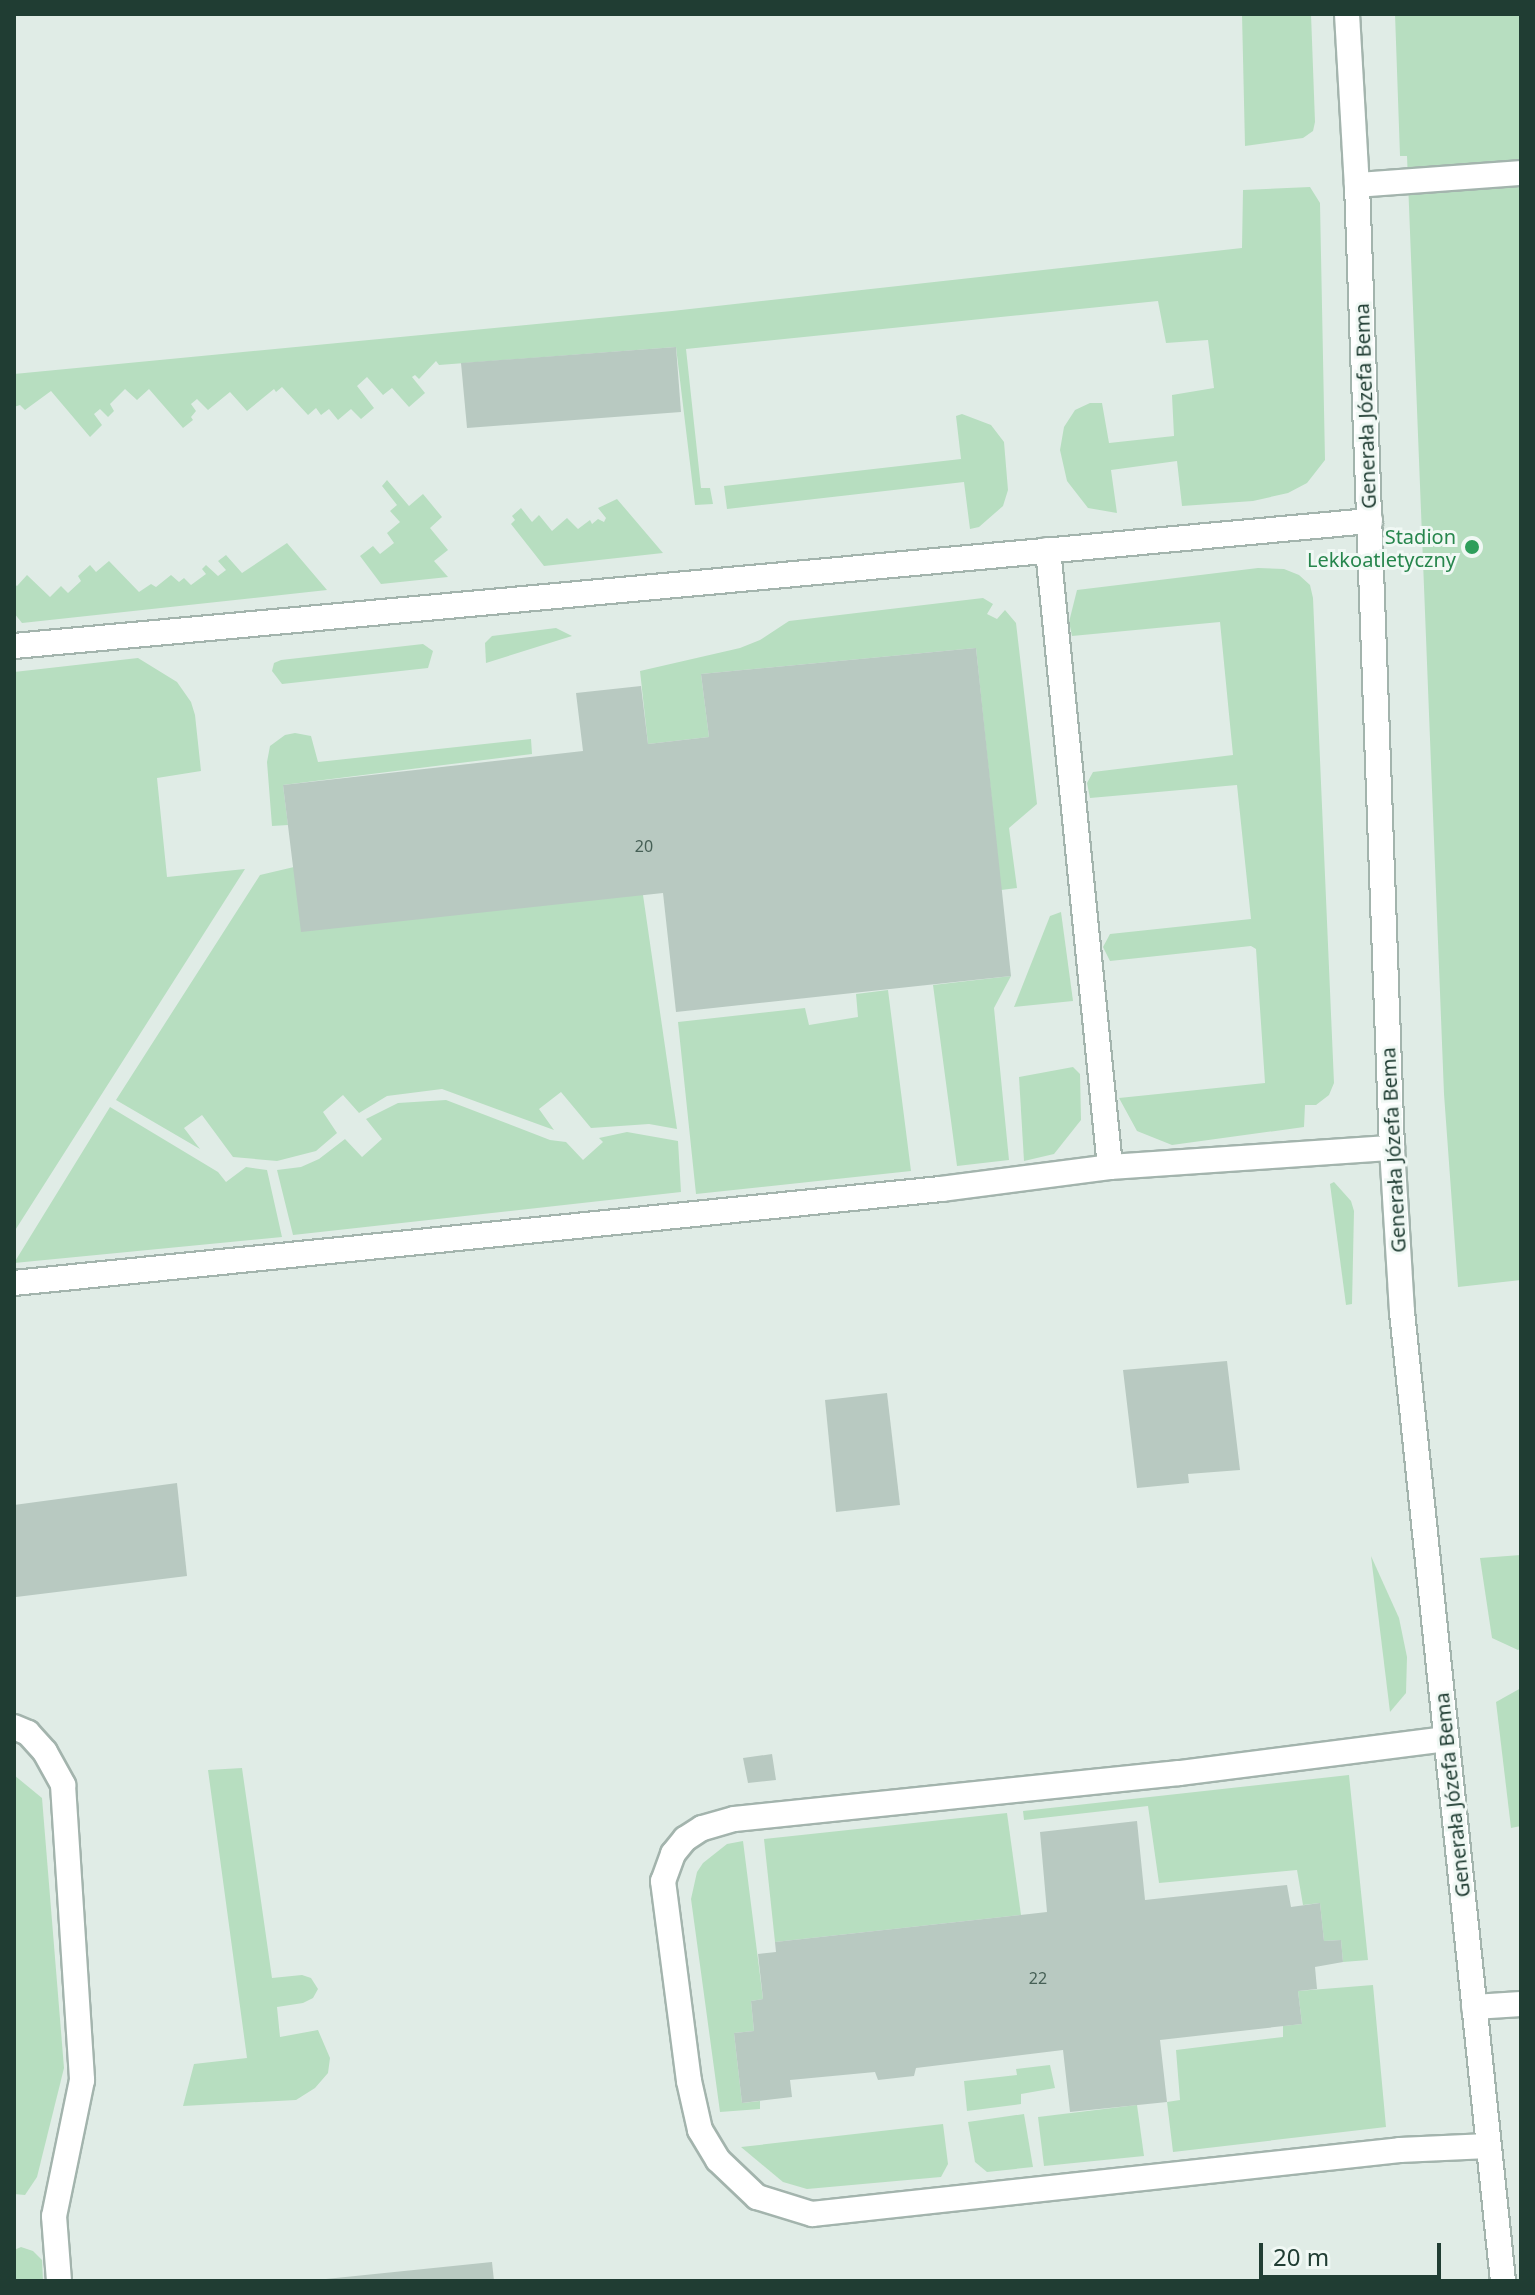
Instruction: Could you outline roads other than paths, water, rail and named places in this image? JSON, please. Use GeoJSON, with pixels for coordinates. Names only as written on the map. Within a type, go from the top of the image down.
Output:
{"type":"FeatureCollection","features":[{"type":"Feature","properties":{"kind":"street","name":"Generała Józefa Bema"},"geometry":{"type":"LineString","coordinates":[[1347,14],[1357,185],[1392,1148],[1402,1312],[1503,2281]]}},
{"type":"Feature","properties":{"kind":"street"},"geometry":{"type":"LineString","coordinates":[[1357,185],[1521,173]]}},
{"type":"Feature","properties":{"kind":"street"},"geometry":{"type":"LineString","coordinates":[[14,646],[1370,521]]}},
{"type":"Feature","properties":{"kind":"street"},"geometry":{"type":"LineString","coordinates":[[1048,550],[1110,1167]]}},
{"type":"Feature","properties":{"kind":"street"},"geometry":{"type":"LineString","coordinates":[[14,1283],[941,1189],[1110,1167],[1392,1148]]}},
{"type":"Feature","properties":{"kind":"street"},"geometry":{"type":"LineString","coordinates":[[14,1727],[28,1733],[45,1752],[63,1785],[82,2080],[54,2216],[59,2281]]}},
{"type":"Feature","properties":{"kind":"street"},"geometry":{"type":"LineString","coordinates":[[1446,1739],[1179,1773],[734,1819],[702,1828],[685,1839],[673,1854],[663,1881],[689,2081],[700,2130],[718,2160],[757,2197],[812,2214],[1400,2150],[1488,2146]]}},
{"type":"Feature","properties":{"kind":"street"},"geometry":{"type":"LineString","coordinates":[[1474,2007],[1521,2004]]}},
{"type":"Feature","properties":{"kind":"place","name":"Stadion Lekkoatletyczny"},"geometry":{"type":"Point","coordinates":[1472,547]}}]}
